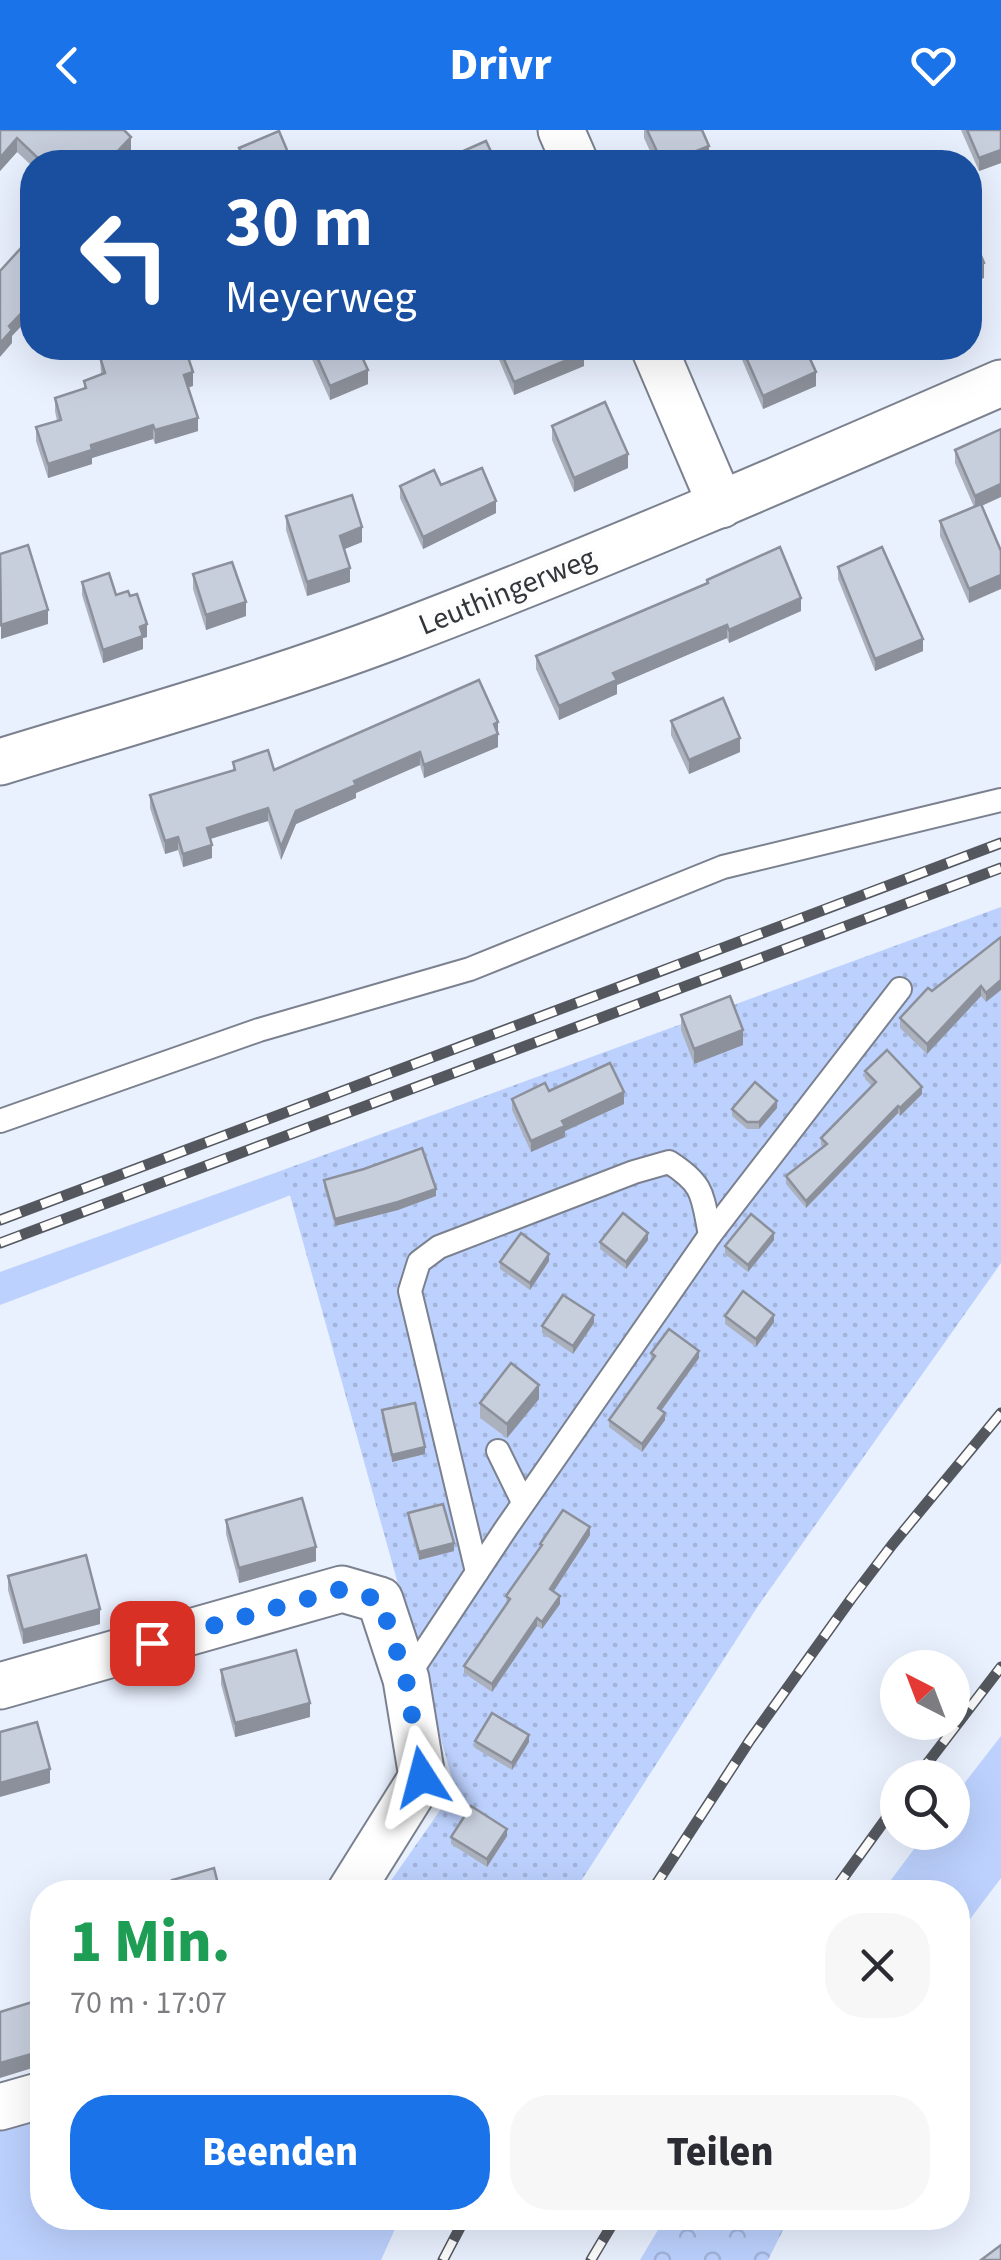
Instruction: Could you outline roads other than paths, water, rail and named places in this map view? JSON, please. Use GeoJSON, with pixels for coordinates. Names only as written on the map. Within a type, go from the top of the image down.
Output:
{"type":"FeatureCollection","features":[{"type":"Feature","properties":{"kind":"street"},"geometry":{"type":"LineString","coordinates":[[659,360],[720,505]]}},
{"type":"Feature","properties":{"kind":"street","name":"Leuthingerweg"},"geometry":{"type":"LineString","coordinates":[[0,762],[208,699],[388,638],[720,505],[1001,382]]}},
{"type":"Feature","properties":{"kind":"street"},"geometry":{"type":"LineString","coordinates":[[0,1686],[342,1589],[380,1600],[406,1679],[422,1777],[358,1880]]}},
{"type":"Feature","properties":{"kind":"street"},"geometry":{"type":"LineString","coordinates":[[0,2107],[30,2098]]}},
{"type":"Feature","properties":{"kind":"lane"},"geometry":{"type":"LineString","coordinates":[[0,1120],[259,1030],[470,968],[723,866],[1001,800]]}},
{"type":"Feature","properties":{"kind":"lane"},"geometry":{"type":"LineString","coordinates":[[406,1679],[523,1502],[710,1235],[900,989]]}},
{"type":"Feature","properties":{"kind":"lane"},"geometry":{"type":"LineString","coordinates":[[477,1572],[410,1291],[419,1262],[439,1248],[669,1162],[702,1190],[710,1235]]}},
{"type":"Feature","properties":{"kind":"lane"},"geometry":{"type":"LineString","coordinates":[[702,1190],[746,1188]]}},
{"type":"Feature","properties":{"kind":"lane"},"geometry":{"type":"LineString","coordinates":[[498,1451],[523,1502]]}},
{"type":"Feature","properties":{"kind":"railway"},"geometry":{"type":"LineString","coordinates":[[0,1220],[1001,843]]}},
{"type":"Feature","properties":{"kind":"railway"},"geometry":{"type":"LineString","coordinates":[[0,1243],[1001,868]]}},
{"type":"Feature","properties":{"kind":"railway"},"geometry":{"type":"LineString","coordinates":[[659,1880],[750,1740],[851,1599],[1001,1413]]}},
{"type":"Feature","properties":{"kind":"railway"},"geometry":{"type":"LineString","coordinates":[[930,1760],[1001,1667]]}},
{"type":"Feature","properties":{"kind":"railway"},"geometry":{"type":"LineString","coordinates":[[842,1880],[880,1827]]}},
{"type":"Feature","properties":{"kind":"railway"},"geometry":{"type":"LineString","coordinates":[[443,2260],[459,2230]]}},
{"type":"Feature","properties":{"kind":"railway"},"geometry":{"type":"LineString","coordinates":[[591,2260],[609,2230]]}}]}
